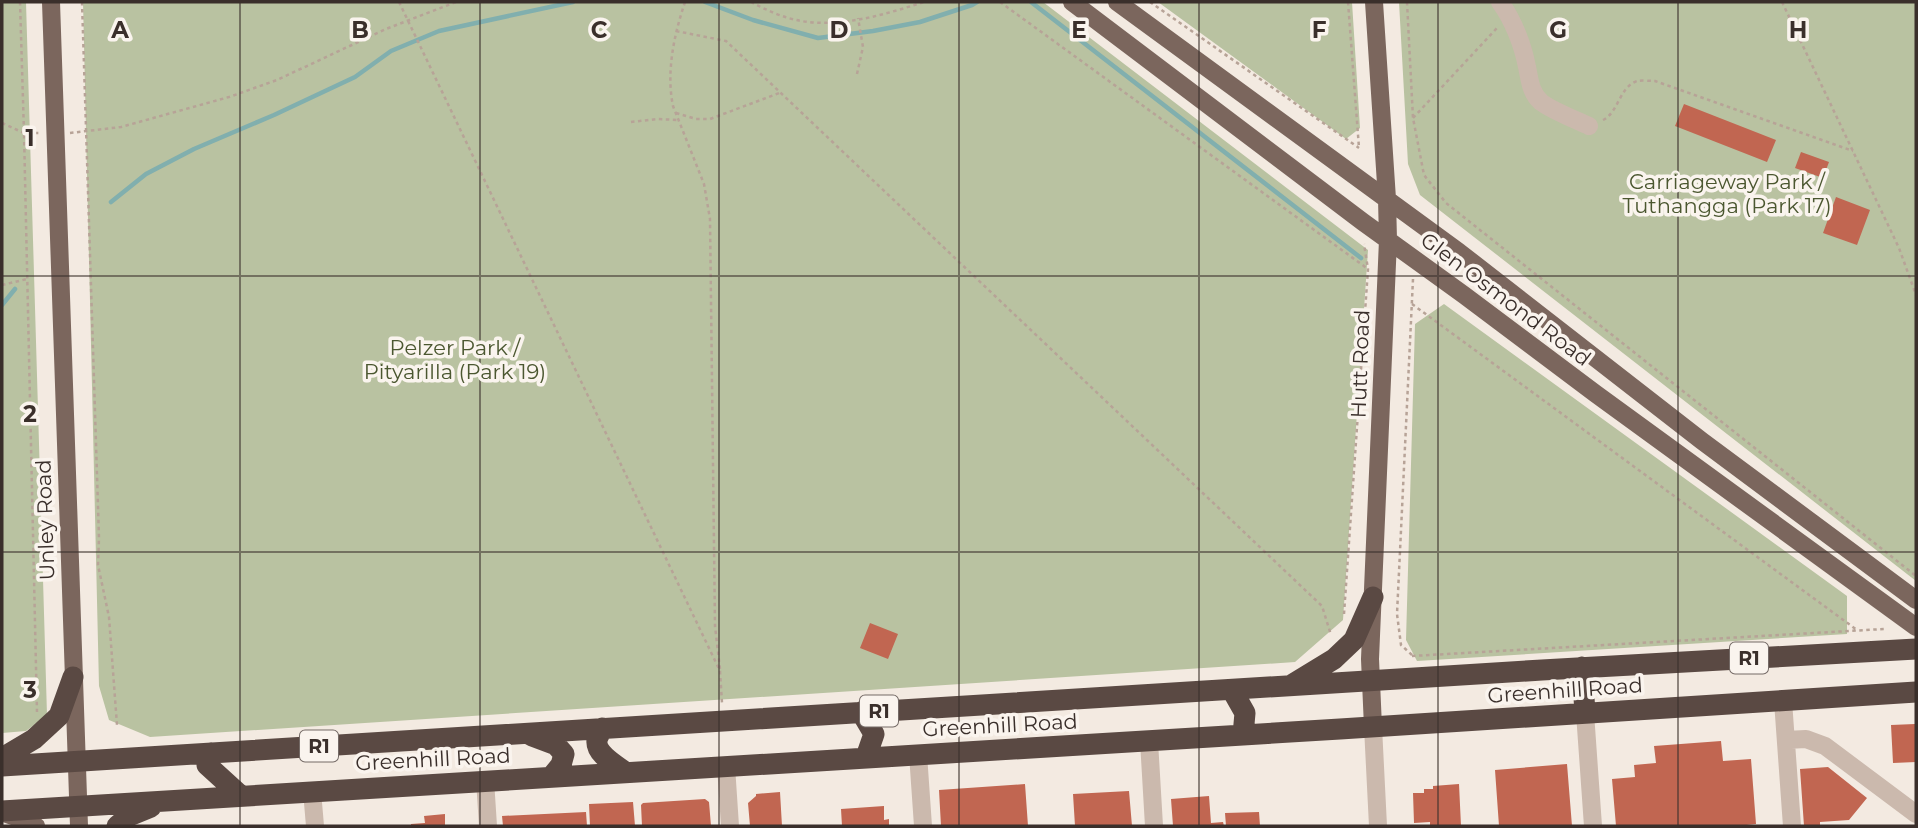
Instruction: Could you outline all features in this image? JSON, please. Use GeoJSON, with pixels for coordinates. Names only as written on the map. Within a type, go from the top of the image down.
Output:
{"type":"FeatureCollection","features":[{"type":"Feature","properties":{"kind":"highway"},"geometry":{"type":"LineString","coordinates":[[1289,687],[1334,659],[1354,640],[1373,597]]}},
{"type":"Feature","properties":{"kind":"highway","name":"Greenhill Road"},"geometry":{"type":"LineString","coordinates":[[2,766],[1582,667],[1916,649]]}},
{"type":"Feature","properties":{"kind":"highway"},"geometry":{"type":"LineString","coordinates":[[1582,667],[1585,713]]}},
{"type":"Feature","properties":{"kind":"highway"},"geometry":{"type":"LineString","coordinates":[[2,758],[34,739],[59,716],[73,677]]}},
{"type":"Feature","properties":{"kind":"highway"},"geometry":{"type":"LineString","coordinates":[[1232,690],[1245,713],[1243,735]]}},
{"type":"Feature","properties":{"kind":"highway","name":"Greenhill Road"},"geometry":{"type":"LineString","coordinates":[[2,812],[78,816],[169,800],[1916,692]]}},
{"type":"Feature","properties":{"kind":"highway"},"geometry":{"type":"LineString","coordinates":[[861,712],[874,734],[866,757]]}},
{"type":"Feature","properties":{"kind":"highway"},"geometry":{"type":"LineString","coordinates":[[602,728],[597,741],[598,748],[625,772]]}},
{"type":"Feature","properties":{"kind":"highway"},"geometry":{"type":"LineString","coordinates":[[527,734],[546,740],[561,749],[564,754],[561,765],[552,776]]}},
{"type":"Feature","properties":{"kind":"highway"},"geometry":{"type":"LineString","coordinates":[[211,753],[207,765],[240,796]]}},
{"type":"Feature","properties":{"kind":"highway"},"geometry":{"type":"LineString","coordinates":[[117,826],[129,816],[169,800]]}},
{"type":"Feature","properties":{"kind":"main road","name":"Unley Road"},"geometry":{"type":"LineString","coordinates":[[51,2],[78,816]]}},
{"type":"Feature","properties":{"kind":"main road","name":"Glen Osmond Road"},"geometry":{"type":"LineString","coordinates":[[1072,2],[1595,394],[1916,627]]}},
{"type":"Feature","properties":{"kind":"main road","name":"Glen Osmond Road"},"geometry":{"type":"LineString","coordinates":[[1117,2],[1513,292],[1702,442],[1916,600]]}},
{"type":"Feature","properties":{"kind":"main road","name":"Hutt Road"},"geometry":{"type":"LineString","coordinates":[[1373,727],[1370,681],[1388,240],[1374,2]]}},
{"type":"Feature","properties":{"kind":"main road"},"geometry":{"type":"LineString","coordinates":[[2,812],[36,826]]}},
{"type":"Feature","properties":{"kind":"street"},"geometry":{"type":"LineString","coordinates":[[1505,8],[1528,68],[1532,92],[1541,102],[1589,126]]}},
{"type":"Feature","properties":{"kind":"street"},"geometry":{"type":"LineString","coordinates":[[1783,701],[1792,826]]}},
{"type":"Feature","properties":{"kind":"street"},"geometry":{"type":"LineString","coordinates":[[1585,713],[1593,826]]}},
{"type":"Feature","properties":{"kind":"street"},"geometry":{"type":"LineString","coordinates":[[1373,727],[1378,826]]}},
{"type":"Feature","properties":{"kind":"street"},"geometry":{"type":"LineString","coordinates":[[1786,740],[1807,739],[1825,746],[1916,814]]}},
{"type":"Feature","properties":{"kind":"street"},"geometry":{"type":"LineString","coordinates":[[1149,741],[1154,826]]}},
{"type":"Feature","properties":{"kind":"street"},"geometry":{"type":"LineString","coordinates":[[918,754],[923,826]]}},
{"type":"Feature","properties":{"kind":"street"},"geometry":{"type":"LineString","coordinates":[[726,766],[730,826]]}},
{"type":"Feature","properties":{"kind":"street"},"geometry":{"type":"LineString","coordinates":[[485,780],[488,826]]}},
{"type":"Feature","properties":{"kind":"street"},"geometry":{"type":"LineString","coordinates":[[312,791],[315,826]]}},
{"type":"Feature","properties":{"kind":"path"},"geometry":{"type":"LineString","coordinates":[[20,2],[37,711]]}},
{"type":"Feature","properties":{"kind":"path"},"geometry":{"type":"LineString","coordinates":[[82,2],[99,565],[109,617],[117,725]]}},
{"type":"Feature","properties":{"kind":"path"},"geometry":{"type":"LineString","coordinates":[[399,2],[720,671]]}},
{"type":"Feature","properties":{"kind":"path"},"geometry":{"type":"LineString","coordinates":[[76,132],[121,127],[242,93],[277,80],[408,20],[456,2]]}},
{"type":"Feature","properties":{"kind":"path"},"geometry":{"type":"LineString","coordinates":[[685,2],[676,31],[670,94],[704,184],[710,219],[715,626],[722,701]]}},
{"type":"Feature","properties":{"kind":"path"},"geometry":{"type":"LineString","coordinates":[[751,2],[800,21],[827,23],[859,19],[924,2]]}},
{"type":"Feature","properties":{"kind":"path"},"geometry":{"type":"LineString","coordinates":[[1000,2],[1368,269]]}},
{"type":"Feature","properties":{"kind":"path"},"geometry":{"type":"LineString","coordinates":[[1150,2],[1359,148],[1348,2]]}},
{"type":"Feature","properties":{"kind":"path"},"geometry":{"type":"LineString","coordinates":[[1407,2],[1413,118],[1423,175],[1446,203],[1916,576]]}},
{"type":"Feature","properties":{"kind":"path"},"geometry":{"type":"LineString","coordinates":[[1782,2],[1899,248],[1916,295]]}},
{"type":"Feature","properties":{"kind":"path"},"geometry":{"type":"LineString","coordinates":[[1413,118],[1505,8]]}},
{"type":"Feature","properties":{"kind":"path"},"geometry":{"type":"LineString","coordinates":[[856,74],[863,47],[859,19]]}},
{"type":"Feature","properties":{"kind":"path"},"geometry":{"type":"LineString","coordinates":[[676,31],[726,41],[782,92],[1322,606],[1334,645]]}},
{"type":"Feature","properties":{"kind":"path"},"geometry":{"type":"LineString","coordinates":[[1589,126],[1609,117],[1625,90],[1638,81],[1655,82],[1853,151]]}},
{"type":"Feature","properties":{"kind":"path"},"geometry":{"type":"LineString","coordinates":[[676,113],[696,119],[710,119],[782,92]]}},
{"type":"Feature","properties":{"kind":"path"},"geometry":{"type":"LineString","coordinates":[[631,122],[678,120]]}},
{"type":"Feature","properties":{"kind":"path"},"geometry":{"type":"LineString","coordinates":[[2,123],[24,133],[33,133]]}},
{"type":"Feature","properties":{"kind":"path"},"geometry":{"type":"LineString","coordinates":[[1344,619],[1368,269],[1364,244]]}},
{"type":"Feature","properties":{"kind":"path"},"geometry":{"type":"LineString","coordinates":[[2,285],[27,279]]}},
{"type":"Feature","properties":{"kind":"path"},"geometry":{"type":"LineString","coordinates":[[1411,656],[1401,645],[1397,614],[1413,279]]}},
{"type":"Feature","properties":{"kind":"path"},"geometry":{"type":"LineString","coordinates":[[1412,304],[1857,630]]}},
{"type":"Feature","properties":{"kind":"path"},"geometry":{"type":"LineString","coordinates":[[1403,656],[1884,629]]}},
{"type":"Feature","properties":{"kind":"green space"},"geometry":{"type":"Polygon","coordinates":[[[2,2],[26,2],[47,715],[26,731],[2,733],[2,2]]]}},
{"type":"Feature","properties":{"kind":"green space","name":"Pelzer Park / Pityarilla (Park 19)"},"geometry":{"type":"Polygon","coordinates":[[[83,2],[1043,2],[1368,250],[1343,620],[1295,662],[150,737],[109,720],[99,686],[83,2]]]}},
{"type":"Feature","properties":{"kind":"green space"},"geometry":{"type":"Polygon","coordinates":[[[1158,2],[1352,2],[1360,128],[1346,139],[1158,2]]]}},
{"type":"Feature","properties":{"kind":"green space","name":"Carriageway Park / Tuthangga (Park 17)"},"geometry":{"type":"Polygon","coordinates":[[[1399,2],[1916,2],[1916,581],[1420,195],[1408,164],[1399,2]]]}},
{"type":"Feature","properties":{"kind":"green space"},"geometry":{"type":"Polygon","coordinates":[[[1444,304],[1847,596],[1847,634],[1417,661],[1406,640],[1415,324],[1444,304]]]}},
{"type":"Feature","properties":{"kind":"building"},"geometry":{"type":"Polygon","coordinates":[[[1684,104],[1776,140],[1767,162],[1675,126],[1684,104]]]}},
{"type":"Feature","properties":{"kind":"building"},"geometry":{"type":"Polygon","coordinates":[[[1801,152],[1829,162],[1823,178],[1795,168],[1801,152]]]}},
{"type":"Feature","properties":{"kind":"building"},"geometry":{"type":"Polygon","coordinates":[[[1836,197],[1870,210],[1857,245],[1823,233],[1836,197]]]}},
{"type":"Feature","properties":{"kind":"building"},"geometry":{"type":"Polygon","coordinates":[[[870,623],[898,634],[888,659],[860,648],[870,623]]]}},
{"type":"Feature","properties":{"kind":"building"},"geometry":{"type":"Polygon","coordinates":[[[1915,724],[1916,762],[1893,763],[1891,725],[1915,724]]]}},
{"type":"Feature","properties":{"kind":"building"},"geometry":{"type":"Polygon","coordinates":[[[1721,741],[1723,761],[1751,759],[1756,824],[1616,826],[1612,779],[1635,777],[1634,765],[1656,763],[1654,746],[1721,741]]]}},
{"type":"Feature","properties":{"kind":"building"},"geometry":{"type":"Polygon","coordinates":[[[1567,764],[1572,826],[1499,826],[1495,770],[1567,764]]]}},
{"type":"Feature","properties":{"kind":"building"},"geometry":{"type":"Polygon","coordinates":[[[1828,767],[1867,798],[1849,820],[1820,822],[1820,826],[1804,826],[1800,769],[1828,767]]]}},
{"type":"Feature","properties":{"kind":"building"},"geometry":{"type":"Polygon","coordinates":[[[1025,784],[1028,826],[941,826],[939,790],[1025,784]]]}},
{"type":"Feature","properties":{"kind":"building"},"geometry":{"type":"Polygon","coordinates":[[[1459,784],[1461,826],[1414,823],[1413,793],[1424,793],[1424,789],[1433,789],[1433,786],[1459,784]]]}},
{"type":"Feature","properties":{"kind":"building"},"geometry":{"type":"Polygon","coordinates":[[[1129,791],[1132,826],[1075,826],[1073,794],[1129,791]]]}},
{"type":"Feature","properties":{"kind":"building"},"geometry":{"type":"Polygon","coordinates":[[[780,792],[782,826],[750,826],[748,803],[756,794],[780,792]]]}},
{"type":"Feature","properties":{"kind":"building"},"geometry":{"type":"Polygon","coordinates":[[[1209,796],[1211,823],[1223,822],[1224,826],[1173,826],[1171,799],[1209,796]]]}},
{"type":"Feature","properties":{"kind":"building"},"geometry":{"type":"Polygon","coordinates":[[[705,799],[709,802],[711,826],[642,826],[643,803],[705,799]]]}},
{"type":"Feature","properties":{"kind":"building"},"geometry":{"type":"Polygon","coordinates":[[[633,802],[635,826],[590,826],[589,804],[633,802]]]}},
{"type":"Feature","properties":{"kind":"building"},"geometry":{"type":"Polygon","coordinates":[[[884,806],[884,820],[889,819],[889,826],[842,826],[841,809],[884,806]]]}},
{"type":"Feature","properties":{"kind":"building"},"geometry":{"type":"Polygon","coordinates":[[[586,812],[587,826],[503,826],[502,816],[586,812]]]}},
{"type":"Feature","properties":{"kind":"building"},"geometry":{"type":"Polygon","coordinates":[[[1259,812],[1260,826],[1226,826],[1225,813],[1259,812]]]}},
{"type":"Feature","properties":{"kind":"building"},"geometry":{"type":"Polygon","coordinates":[[[445,814],[445,826],[411,826],[425,823],[424,816],[445,814]]]}},
{"type":"Feature","properties":{"kind":"waterway"},"geometry":{"type":"LineString","coordinates":[[111,202],[146,174],[194,149],[355,77],[391,51],[439,31],[573,2]]}},
{"type":"Feature","properties":{"kind":"waterway"},"geometry":{"type":"LineString","coordinates":[[705,2],[753,20],[818,38],[920,22],[977,2]]}},
{"type":"Feature","properties":{"kind":"waterway"},"geometry":{"type":"LineString","coordinates":[[1031,2],[1361,258]]}},
{"type":"Feature","properties":{"kind":"waterway"},"geometry":{"type":"LineString","coordinates":[[2,305],[15,289]]}}]}
